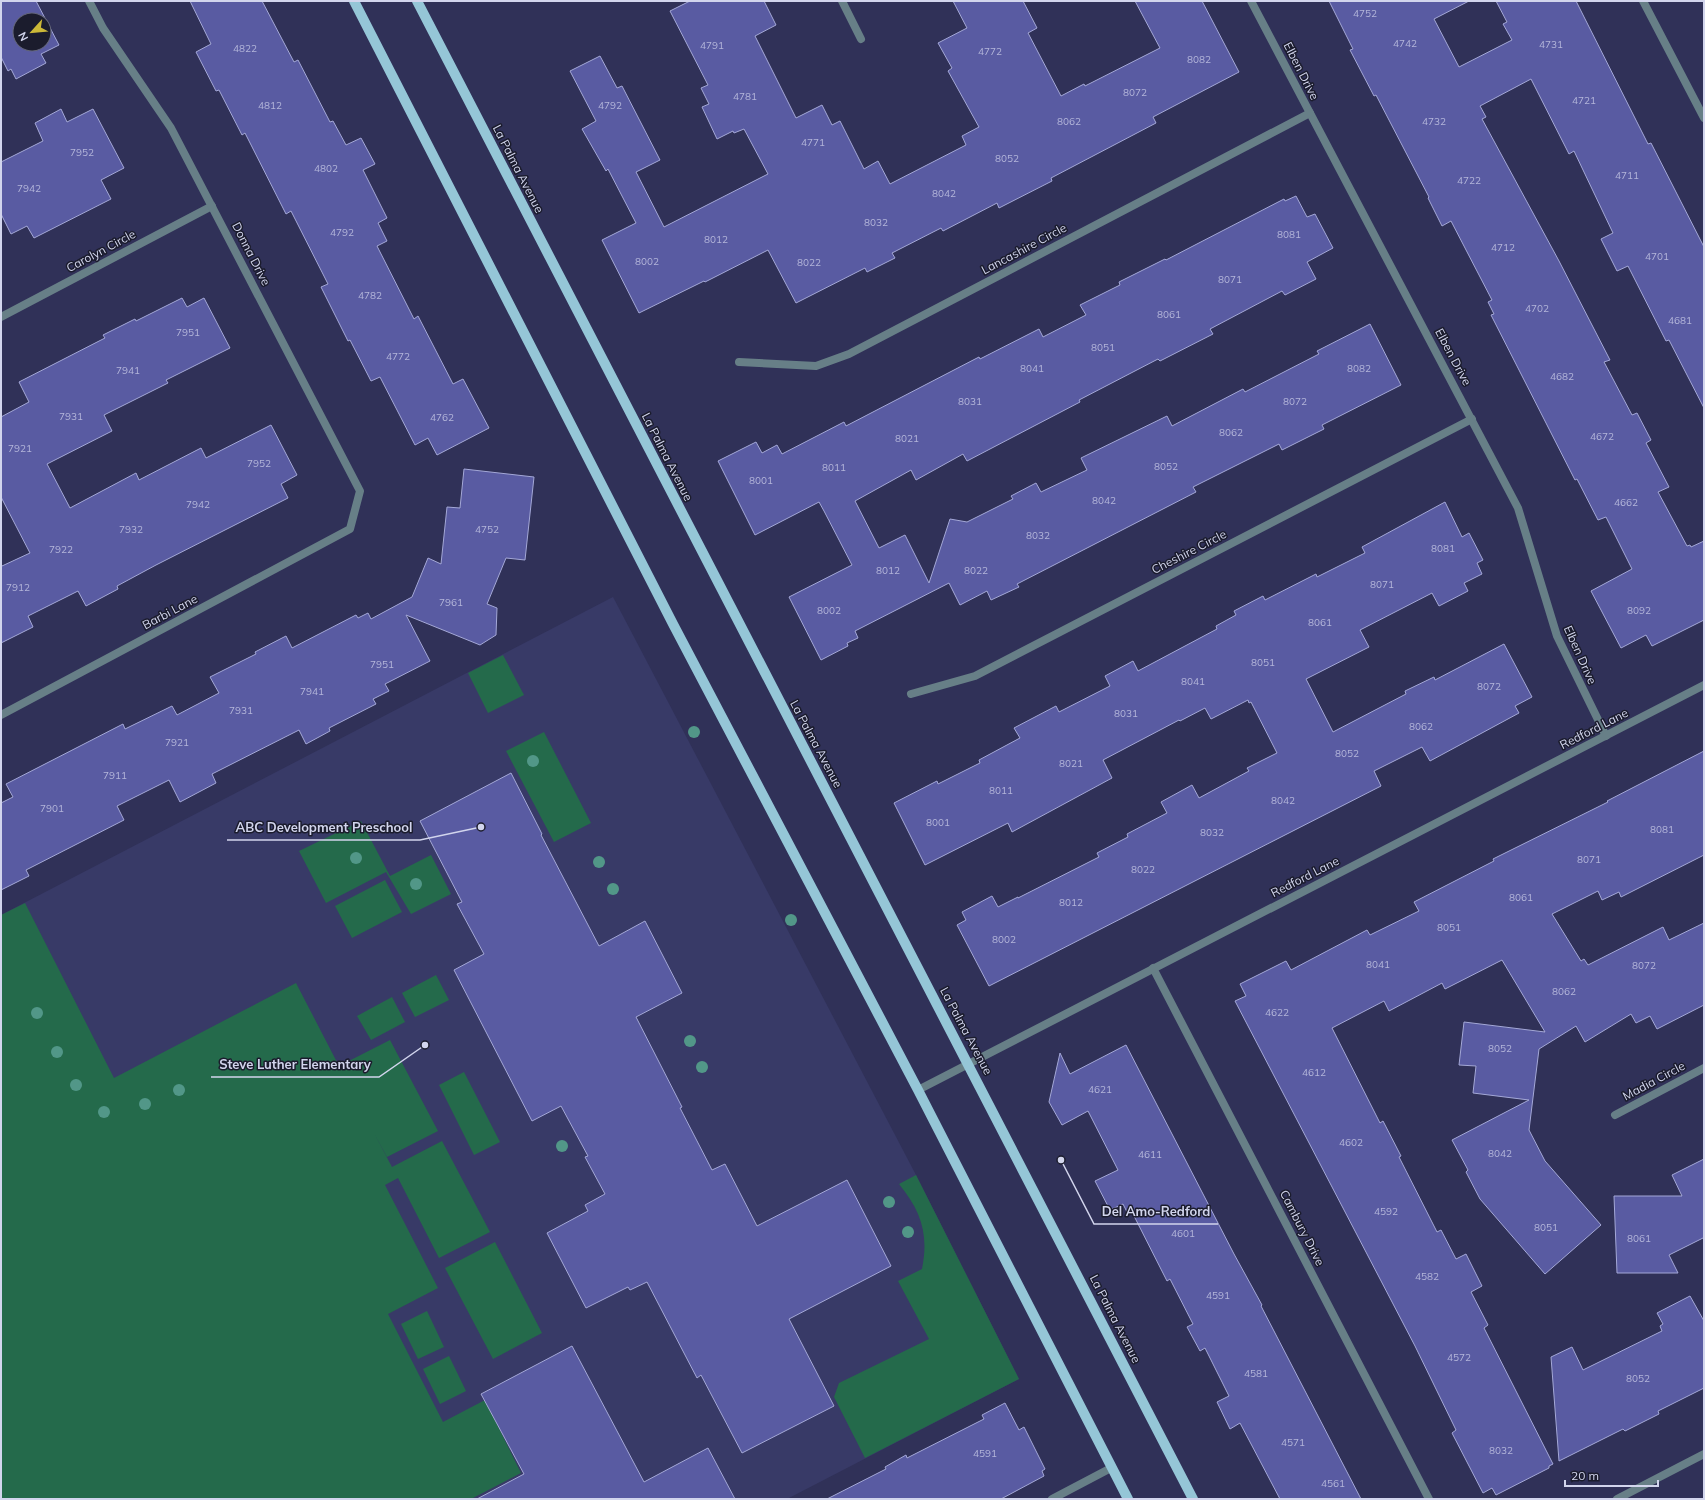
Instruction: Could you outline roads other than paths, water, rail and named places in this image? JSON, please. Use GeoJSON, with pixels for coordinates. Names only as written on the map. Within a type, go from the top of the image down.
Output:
{"type":"FeatureCollection","features":[{"type":"Feature","properties":{"kind":"main road"},"geometry":{"type":"LineString","coordinates":[[354,1],[673,624],[918,1090],[1128,1499]]}},
{"type":"Feature","properties":{"kind":"main road","name":"La Palma Avenue"},"geometry":{"type":"LineString","coordinates":[[417,1],[753,653],[969,1064],[1194,1499]]}},
{"type":"Feature","properties":{"kind":"street","name":"Donna Drive"},"geometry":{"type":"LineString","coordinates":[[89,1],[104,28],[171,128],[360,491],[350,529]]}},
{"type":"Feature","properties":{"kind":"street"},"geometry":{"type":"LineString","coordinates":[[842,1],[862,39]]}},
{"type":"Feature","properties":{"kind":"street","name":"Elben Drive"},"geometry":{"type":"LineString","coordinates":[[1252,1],[1518,508],[1556,636],[1606,736]]}},
{"type":"Feature","properties":{"kind":"street"},"geometry":{"type":"LineString","coordinates":[[1643,1],[1702,107],[1704,118]]}},
{"type":"Feature","properties":{"kind":"street","name":"Lancashire Circle"},"geometry":{"type":"LineString","coordinates":[[739,362],[816,366],[849,354],[1310,113]]}},
{"type":"Feature","properties":{"kind":"street","name":"Carolyn Circle"},"geometry":{"type":"LineString","coordinates":[[1,317],[212,206]]}},
{"type":"Feature","properties":{"kind":"street","name":"Cheshire Circle"},"geometry":{"type":"LineString","coordinates":[[911,694],[975,676],[1472,419]]}},
{"type":"Feature","properties":{"kind":"street","name":"Barbi Lane"},"geometry":{"type":"LineString","coordinates":[[1,715],[350,529]]}},
{"type":"Feature","properties":{"kind":"street","name":"Redford Lane"},"geometry":{"type":"LineString","coordinates":[[918,1090],[1704,686]]}},
{"type":"Feature","properties":{"kind":"street","name":"Cambury Drive"},"geometry":{"type":"LineString","coordinates":[[1153,968],[1429,1499]]}},
{"type":"Feature","properties":{"kind":"street","name":"Madia Circle"},"geometry":{"type":"LineString","coordinates":[[1615,1115],[1704,1068]]}},
{"type":"Feature","properties":{"kind":"street"},"geometry":{"type":"LineString","coordinates":[[1617,1499],[1704,1454]]}},
{"type":"Feature","properties":{"kind":"street"},"geometry":{"type":"LineString","coordinates":[[1052,1499],[1111,1468]]}},
{"type":"Feature","properties":{"kind":"place","name":"ABC Development Preschool"},"geometry":{"type":"Point","coordinates":[481,827]}},
{"type":"Feature","properties":{"kind":"place","name":"Steve Luther Elementary"},"geometry":{"type":"Point","coordinates":[425,1045]}},
{"type":"Feature","properties":{"kind":"place","name":"Del Amo-Redford"},"geometry":{"type":"Point","coordinates":[1061,1160]}}]}
